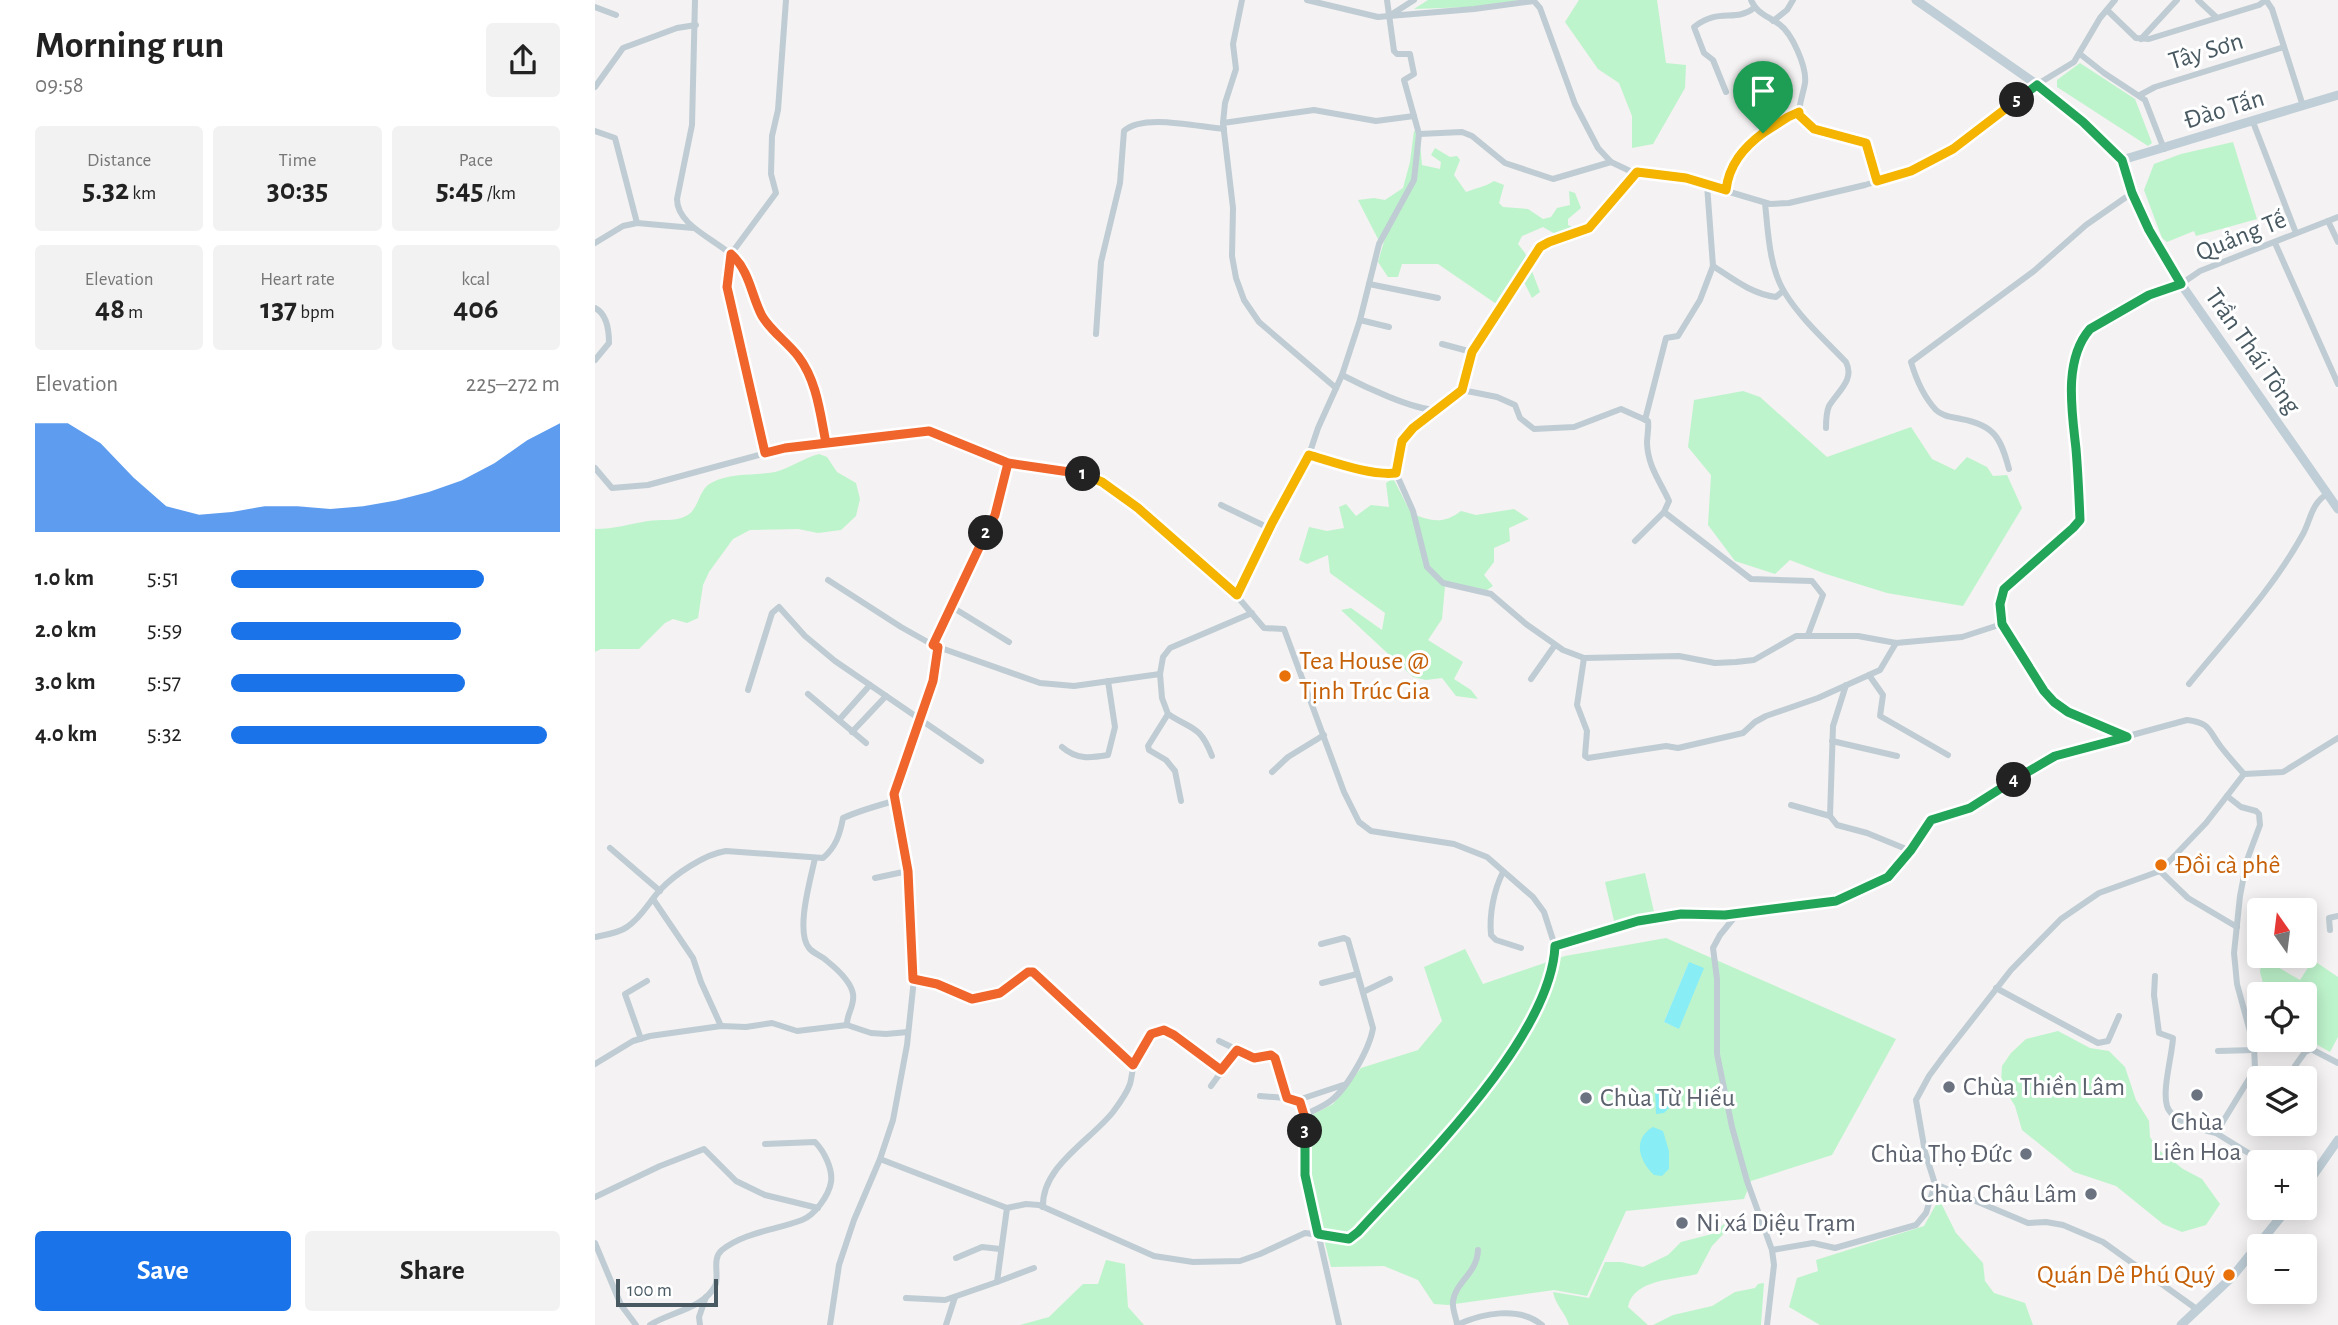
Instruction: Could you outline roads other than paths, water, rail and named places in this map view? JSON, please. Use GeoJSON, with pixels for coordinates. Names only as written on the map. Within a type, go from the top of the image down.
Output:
{"type":"FeatureCollection","features":[{"type":"Feature","properties":{"kind":"street"},"geometry":{"type":"LineString","coordinates":[[695,0],[692,125],[677,199],[681,216],[731,254],[743,268],[763,317],[797,355],[809,375],[826,443]]}},
{"type":"Feature","properties":{"kind":"street"},"geometry":{"type":"LineString","coordinates":[[765,453],[727,287],[731,254],[776,193],[771,174],[772,136],[778,110],[786,0]]}},
{"type":"Feature","properties":{"kind":"street"},"geometry":{"type":"LineString","coordinates":[[1241,0],[1233,44],[1236,69],[1224,107],[1223,126],[1233,208],[1233,262],[1241,293],[1266,330],[1336,388]]}},
{"type":"Feature","properties":{"kind":"street"},"geometry":{"type":"LineString","coordinates":[[1307,0],[1378,17],[1542,0]]}},
{"type":"Feature","properties":{"kind":"street"},"geometry":{"type":"LineString","coordinates":[[1237,595],[1269,528],[1309,455],[1342,375],[1360,320],[1376,252],[1413,183],[1419,134],[1404,80],[1415,74],[1410,54],[1397,54],[1394,51],[1387,0]]}},
{"type":"Feature","properties":{"kind":"street"},"geometry":{"type":"LineString","coordinates":[[1389,16],[1414,0]]}},
{"type":"Feature","properties":{"kind":"street"},"geometry":{"type":"LineString","coordinates":[[1751,0],[1754,8],[1792,37],[1804,68],[1805,82],[1799,102],[1799,115],[1814,129],[1866,143],[1877,181]]}},
{"type":"Feature","properties":{"kind":"street"},"geometry":{"type":"LineString","coordinates":[[1773,21],[1787,10],[1793,0]]}},
{"type":"Feature","properties":{"kind":"street","name":"Trần Thái Tông"},"geometry":{"type":"LineString","coordinates":[[1916,0],[2037,85],[2083,122],[2122,160],[2132,193],[2149,230],[2181,284],[2338,509]]}},
{"type":"Feature","properties":{"kind":"street"},"geometry":{"type":"LineString","coordinates":[[1533,1],[1540,8],[1580,114],[1598,148],[1611,162],[1637,172],[1686,178],[1765,203],[1789,203],[1911,171],[1953,149],[2037,85],[2074,62],[2115,0]]}},
{"type":"Feature","properties":{"kind":"street"},"geometry":{"type":"LineString","coordinates":[[2141,39],[2176,0]]}},
{"type":"Feature","properties":{"kind":"street"},"geometry":{"type":"LineString","coordinates":[[2198,0],[2216,17]]}},
{"type":"Feature","properties":{"kind":"street"},"geometry":{"type":"LineString","coordinates":[[2107,10],[2129,33],[2141,39],[2149,39],[2259,5],[2266,0],[2272,9],[2303,106]]}},
{"type":"Feature","properties":{"kind":"street"},"geometry":{"type":"LineString","coordinates":[[595,7],[616,15]]}},
{"type":"Feature","properties":{"kind":"street"},"geometry":{"type":"LineString","coordinates":[[1726,92],[1713,60],[1705,53],[1694,27],[1707,17],[1740,15],[1754,8]]}},
{"type":"Feature","properties":{"kind":"street"},"geometry":{"type":"LineString","coordinates":[[595,87],[623,48],[677,28],[696,25]]}},
{"type":"Feature","properties":{"kind":"street","name":"Tây Sơn"},"geometry":{"type":"LineString","coordinates":[[2140,95],[2155,87],[2284,47]]}},
{"type":"Feature","properties":{"kind":"street","name":"Tây Sơn"},"geometry":{"type":"LineString","coordinates":[[2080,54],[2147,102],[2164,149]]}},
{"type":"Feature","properties":{"kind":"street","name":"Đào Tấn"},"geometry":{"type":"LineString","coordinates":[[2122,160],[2338,95]]}},
{"type":"Feature","properties":{"kind":"street"},"geometry":{"type":"LineString","coordinates":[[1096,334],[1101,262],[1119,183],[1124,131],[1136,124],[1151,122],[1223,126],[1314,110],[1376,121],[1414,116]]}},
{"type":"Feature","properties":{"kind":"street"},"geometry":{"type":"LineString","coordinates":[[1726,190],[1727,176],[1737,157],[1750,143],[1799,112]]}},
{"type":"Feature","properties":{"kind":"street"},"geometry":{"type":"LineString","coordinates":[[2253,122],[2296,233]]}},
{"type":"Feature","properties":{"kind":"street"},"geometry":{"type":"LineString","coordinates":[[595,131],[615,138],[637,223]]}},
{"type":"Feature","properties":{"kind":"street"},"geometry":{"type":"LineString","coordinates":[[1419,134],[1452,131],[1467,133],[1505,163],[1553,179],[1564,178],[1611,162]]}},
{"type":"Feature","properties":{"kind":"street"},"geometry":{"type":"LineString","coordinates":[[1637,172],[1589,228],[1549,242],[1537,250],[1472,352],[1462,390],[1413,428],[1402,441],[1396,473],[1420,532],[1424,558],[1435,577],[1455,587],[1491,594],[1555,645],[1584,658],[1679,656],[1716,663],[1736,662],[1754,660],[1796,636],[1858,636],[1896,643],[1962,636],[2002,624],[2044,691],[2054,702],[2068,712],[2127,737]]}},
{"type":"Feature","properties":{"kind":"street"},"geometry":{"type":"LineString","coordinates":[[1645,420],[1666,338],[1678,336],[1700,300],[1713,266],[1707,185]]}},
{"type":"Feature","properties":{"kind":"street"},"geometry":{"type":"LineString","coordinates":[[2009,469],[2003,444],[1991,431],[1977,423],[1950,418],[1937,411],[1920,386],[1911,362],[2034,271],[2086,225],[2132,193]]}},
{"type":"Feature","properties":{"kind":"street"},"geometry":{"type":"LineString","coordinates":[[1765,203],[1769,248],[1783,291],[1814,330],[1846,362],[1849,369],[1850,376],[1828,409],[1826,428]]}},
{"type":"Feature","properties":{"kind":"street","name":"Quảng Tế"},"geometry":{"type":"LineString","coordinates":[[2002,624],[2000,604],[2004,589],[2080,520],[2071,393],[2076,355],[2090,329],[2149,295],[2181,284],[2200,271],[2338,218]]}},
{"type":"Feature","properties":{"kind":"street"},"geometry":{"type":"LineString","coordinates":[[2328,221],[2338,242]]}},
{"type":"Feature","properties":{"kind":"street"},"geometry":{"type":"LineString","coordinates":[[595,243],[623,226],[637,223],[695,228]]}},
{"type":"Feature","properties":{"kind":"street"},"geometry":{"type":"LineString","coordinates":[[2275,243],[2338,384]]}},
{"type":"Feature","properties":{"kind":"street"},"geometry":{"type":"LineString","coordinates":[[1713,266],[1738,283],[1763,295],[1776,297],[1783,291]]}},
{"type":"Feature","properties":{"kind":"street"},"geometry":{"type":"LineString","coordinates":[[1369,284],[1438,298]]}},
{"type":"Feature","properties":{"kind":"street"},"geometry":{"type":"LineString","coordinates":[[595,308],[601,312],[609,338],[608,346],[595,360]]}},
{"type":"Feature","properties":{"kind":"street"},"geometry":{"type":"LineString","coordinates":[[1360,320],[1389,327]]}},
{"type":"Feature","properties":{"kind":"street"},"geometry":{"type":"LineString","coordinates":[[1442,344],[1472,352]]}},
{"type":"Feature","properties":{"kind":"street"},"geometry":{"type":"LineString","coordinates":[[1342,375],[1368,389],[1422,408],[1437,410]]}},
{"type":"Feature","properties":{"kind":"street"},"geometry":{"type":"LineString","coordinates":[[1462,390],[1497,397],[1515,405],[1520,418],[1534,429],[1574,427],[1621,410],[1649,423],[1647,445],[1650,464],[1669,501],[1664,512],[1635,541]]}},
{"type":"Feature","properties":{"kind":"street"},"geometry":{"type":"LineString","coordinates":[[595,468],[612,488],[648,485],[765,453],[929,431],[1008,463],[1081,473],[1102,482],[1138,508],[1237,595],[1264,628],[1284,629],[1352,811],[1365,826],[1371,831],[1454,844],[1487,857],[1534,897],[1544,912],[1555,946],[1555,965],[1525,1029],[1475,1103],[1349,1239],[1305,1233],[1240,1261],[1193,1262],[1154,1256],[1043,1207],[1026,1204],[1007,1208],[880,1159]]}},
{"type":"Feature","properties":{"kind":"street"},"geometry":{"type":"LineString","coordinates":[[1309,455],[1344,465],[1396,473]]}},
{"type":"Feature","properties":{"kind":"street"},"geometry":{"type":"LineString","coordinates":[[830,1325],[839,1265],[893,1120],[908,1032],[913,979],[908,871],[894,801],[897,782],[933,681],[935,646],[974,555],[995,515],[1008,463]]}},
{"type":"Feature","properties":{"kind":"street"},"geometry":{"type":"LineString","coordinates":[[2189,684],[2257,601],[2304,533],[2314,506],[2327,494]]}},
{"type":"Feature","properties":{"kind":"street"},"geometry":{"type":"LineString","coordinates":[[1221,505],[1269,528]]}},
{"type":"Feature","properties":{"kind":"street"},"geometry":{"type":"LineString","coordinates":[[1664,512],[1751,579],[1812,581],[1823,595],[1808,635]]}},
{"type":"Feature","properties":{"kind":"street"},"geometry":{"type":"LineString","coordinates":[[828,580],[935,646],[1041,683],[1074,686],[1160,674]]}},
{"type":"Feature","properties":{"kind":"street"},"geometry":{"type":"LineString","coordinates":[[748,690],[772,612],[779,607],[835,661],[981,761]]}},
{"type":"Feature","properties":{"kind":"street"},"geometry":{"type":"LineString","coordinates":[[952,607],[1009,642]]}},
{"type":"Feature","properties":{"kind":"street"},"geometry":{"type":"LineString","coordinates":[[1212,756],[1198,731],[1190,724],[1168,714],[1162,698],[1160,674],[1163,657],[1170,648],[1252,613]]}},
{"type":"Feature","properties":{"kind":"street"},"geometry":{"type":"LineString","coordinates":[[1584,658],[1577,705],[1587,731],[1585,756],[1588,758],[1665,746],[1678,748],[1743,733],[1766,716],[1818,698],[1880,670],[1896,643]]}},
{"type":"Feature","properties":{"kind":"street"},"geometry":{"type":"LineString","coordinates":[[1531,679],[1555,645]]}},
{"type":"Feature","properties":{"kind":"street"},"geometry":{"type":"LineString","coordinates":[[1869,675],[1882,695],[1880,716],[1948,755]]}},
{"type":"Feature","properties":{"kind":"street"},"geometry":{"type":"LineString","coordinates":[[1062,747],[1070,755],[1084,758],[1108,755],[1115,727],[1108,681]]}},
{"type":"Feature","properties":{"kind":"street"},"geometry":{"type":"LineString","coordinates":[[839,720],[870,685]]}},
{"type":"Feature","properties":{"kind":"street"},"geometry":{"type":"LineString","coordinates":[[1830,816],[1835,715],[1846,685]]}},
{"type":"Feature","properties":{"kind":"street"},"geometry":{"type":"LineString","coordinates":[[808,694],[866,743]]}},
{"type":"Feature","properties":{"kind":"street"},"geometry":{"type":"LineString","coordinates":[[852,732],[885,696]]}},
{"type":"Feature","properties":{"kind":"street"},"geometry":{"type":"LineString","coordinates":[[1168,714],[1148,746],[1149,750],[1166,760],[1175,771],[1181,801]]}},
{"type":"Feature","properties":{"kind":"street"},"geometry":{"type":"LineString","coordinates":[[1555,946],[1638,921],[1681,914],[1725,915],[1836,901],[1888,877],[1911,850],[1931,820],[1970,808],[2055,756],[2187,720],[2199,721],[2214,733],[2218,743],[2244,774]]}},
{"type":"Feature","properties":{"kind":"street"},"geometry":{"type":"LineString","coordinates":[[1272,772],[1288,757],[1324,735]]}},
{"type":"Feature","properties":{"kind":"street"},"geometry":{"type":"LineString","coordinates":[[1772,1250],[1813,1243],[1835,1248],[1916,1225],[1926,1213],[1935,1184],[1925,1152],[1916,1100],[1929,1076],[1996,988],[2061,919],[2099,893],[2160,871],[2206,823],[2244,774],[2283,772],[2338,738]]}},
{"type":"Feature","properties":{"kind":"street"},"geometry":{"type":"LineString","coordinates":[[1832,741],[1897,756]]}},
{"type":"Feature","properties":{"kind":"street"},"geometry":{"type":"LineString","coordinates":[[2227,796],[2241,807],[2256,811],[2260,825],[2247,860],[2242,884],[2234,953],[2237,984],[2247,1023]]}},
{"type":"Feature","properties":{"kind":"street"},"geometry":{"type":"LineString","coordinates":[[595,937],[625,929],[673,879],[712,853],[823,858],[840,834],[843,818],[868,807],[894,801]]}},
{"type":"Feature","properties":{"kind":"street"},"geometry":{"type":"LineString","coordinates":[[1791,805],[1830,816],[1837,825],[1911,850]]}},
{"type":"Feature","properties":{"kind":"street"},"geometry":{"type":"LineString","coordinates":[[610,848],[660,891]]}},
{"type":"Feature","properties":{"kind":"street"},"geometry":{"type":"LineString","coordinates":[[815,858],[806,901],[806,942],[809,948],[826,960],[850,986],[853,1002],[846,1020],[847,1025]]}},
{"type":"Feature","properties":{"kind":"street"},"geometry":{"type":"LineString","coordinates":[[875,878],[908,871]]}},
{"type":"Feature","properties":{"kind":"street"},"geometry":{"type":"LineString","coordinates":[[2160,871],[2188,898],[2237,926]]}},
{"type":"Feature","properties":{"kind":"street"},"geometry":{"type":"LineString","coordinates":[[1503,872],[1497,884],[1491,935],[1496,940],[1521,948]]}},
{"type":"Feature","properties":{"kind":"street"},"geometry":{"type":"LineString","coordinates":[[653,898],[693,958],[721,1026]]}},
{"type":"Feature","properties":{"kind":"street"},"geometry":{"type":"LineString","coordinates":[[1742,913],[1733,919],[1713,947],[1717,979],[1717,1054],[1732,1127],[1747,1181],[1772,1250],[1774,1265],[1767,1325]]}},
{"type":"Feature","properties":{"kind":"street"},"geometry":{"type":"LineString","coordinates":[[2330,930],[2329,918],[2338,916]]}},
{"type":"Feature","properties":{"kind":"street"},"geometry":{"type":"LineString","coordinates":[[1304,1115],[1331,1101],[1362,1060],[1371,1041],[1373,1028],[1348,940],[1344,938],[1321,944]]}},
{"type":"Feature","properties":{"kind":"street"},"geometry":{"type":"LineString","coordinates":[[913,979],[937,984],[972,999],[1000,993],[1028,972],[1033,972],[1133,1065]]}},
{"type":"Feature","properties":{"kind":"street"},"geometry":{"type":"LineString","coordinates":[[1322,983],[1357,974]]}},
{"type":"Feature","properties":{"kind":"street"},"geometry":{"type":"LineString","coordinates":[[2155,976],[2154,995],[2159,1033],[2173,1038],[2166,1099],[2168,1110],[2176,1117],[2215,1133],[2247,1152]]}},
{"type":"Feature","properties":{"kind":"street"},"geometry":{"type":"LineString","coordinates":[[1363,992],[1390,979]]}},
{"type":"Feature","properties":{"kind":"street"},"geometry":{"type":"LineString","coordinates":[[641,1039],[625,994],[647,981]]}},
{"type":"Feature","properties":{"kind":"street"},"geometry":{"type":"LineString","coordinates":[[1996,988],[2098,1043],[2108,1041],[2119,1016]]}},
{"type":"Feature","properties":{"kind":"street"},"geometry":{"type":"LineString","coordinates":[[595,1064],[633,1041],[721,1026],[745,1027],[772,1023],[797,1031],[847,1025],[871,1033],[908,1032]]}},
{"type":"Feature","properties":{"kind":"street"},"geometry":{"type":"LineString","coordinates":[[1043,1207],[1043,1195],[1058,1169],[1071,1152],[1113,1112],[1122,1099],[1130,1084],[1133,1065],[1151,1034],[1164,1030],[1174,1035],[1221,1070]]}},
{"type":"Feature","properties":{"kind":"street"},"geometry":{"type":"LineString","coordinates":[[1219,1041],[1254,1058],[1271,1055],[1275,1058],[1287,1098]]}},
{"type":"Feature","properties":{"kind":"street"},"geometry":{"type":"LineString","coordinates":[[2295,1066],[2305,1052],[2311,1049],[2338,1063]]}},
{"type":"Feature","properties":{"kind":"street"},"geometry":{"type":"LineString","coordinates":[[1211,1086],[1237,1050]]}},
{"type":"Feature","properties":{"kind":"street"},"geometry":{"type":"LineString","coordinates":[[2218,1051],[2247,1050]]}},
{"type":"Feature","properties":{"kind":"street"},"geometry":{"type":"LineString","coordinates":[[2215,1133],[2255,1069],[2254,1052]]}},
{"type":"Feature","properties":{"kind":"street"},"geometry":{"type":"LineString","coordinates":[[1300,1102],[1304,1098],[1344,1084]]}},
{"type":"Feature","properties":{"kind":"street"},"geometry":{"type":"LineString","coordinates":[[1259,1096],[1300,1102]]}},
{"type":"Feature","properties":{"kind":"street"},"geometry":{"type":"LineString","coordinates":[[1300,1102],[1304,1115],[1305,1175],[1339,1325]]}},
{"type":"Feature","properties":{"kind":"street"},"geometry":{"type":"LineString","coordinates":[[2317,1170],[2338,1140]]}},
{"type":"Feature","properties":{"kind":"street"},"geometry":{"type":"LineString","coordinates":[[700,1325],[699,1317],[706,1297],[716,1282],[717,1258],[721,1251],[759,1232],[804,1220],[818,1208],[831,1182],[826,1159],[815,1142],[765,1144]]}},
{"type":"Feature","properties":{"kind":"street"},"geometry":{"type":"LineString","coordinates":[[595,1197],[703,1149],[736,1181],[765,1195],[818,1208]]}},
{"type":"Feature","properties":{"kind":"street"},"geometry":{"type":"LineString","coordinates":[[1935,1184],[2028,1223],[2063,1225],[2103,1242],[2198,1310]]}},
{"type":"Feature","properties":{"kind":"street"},"geometry":{"type":"LineString","coordinates":[[997,1282],[1007,1208]]}},
{"type":"Feature","properties":{"kind":"street"},"geometry":{"type":"LineString","coordinates":[[2181,1325],[2232,1277],[2278,1220]]}},
{"type":"Feature","properties":{"kind":"street"},"geometry":{"type":"LineString","coordinates":[[595,1243],[621,1305],[636,1325]]}},
{"type":"Feature","properties":{"kind":"street"},"geometry":{"type":"LineString","coordinates":[[956,1258],[982,1247],[1000,1249]]}},
{"type":"Feature","properties":{"kind":"street"},"geometry":{"type":"LineString","coordinates":[[1478,1250],[1474,1269],[1454,1297],[1457,1325],[1500,1313],[1533,1318],[1542,1325]]}},
{"type":"Feature","properties":{"kind":"street"},"geometry":{"type":"LineString","coordinates":[[906,1297],[946,1300],[1034,1268]]}},
{"type":"Feature","properties":{"kind":"street"},"geometry":{"type":"LineString","coordinates":[[650,1325],[685,1310],[706,1297]]}},
{"type":"Feature","properties":{"kind":"street"},"geometry":{"type":"LineString","coordinates":[[946,1325],[955,1297]]}},
{"type":"Feature","properties":{"kind":"water"},"geometry":{"type":"Polygon","coordinates":[[[1689,962],[1704,968],[1679,1029],[1664,1022],[1689,962]]]}},
{"type":"Feature","properties":{"kind":"water"},"geometry":{"type":"Polygon","coordinates":[[[1655,1089],[1666,1091],[1671,1100],[1664,1113],[1656,1114],[1655,1089]]]}},
{"type":"Feature","properties":{"kind":"water"},"geometry":{"type":"Polygon","coordinates":[[[1653,1127],[1663,1131],[1669,1151],[1669,1169],[1662,1176],[1654,1175],[1640,1150],[1642,1138],[1653,1127]]]}},
{"type":"Feature","properties":{"kind":"place","name":"Tea House @ Tịnh Trúc Gia"},"geometry":{"type":"Point","coordinates":[1285,676]}},
{"type":"Feature","properties":{"kind":"place","name":"Đồi cà phê"},"geometry":{"type":"Point","coordinates":[2161,865]}},
{"type":"Feature","properties":{"kind":"place","name":"Chùa Thiền Lâm"},"geometry":{"type":"Point","coordinates":[1949,1087]}},
{"type":"Feature","properties":{"kind":"place","name":"Chùa Liên Hoa"},"geometry":{"type":"Point","coordinates":[2197,1095]}},
{"type":"Feature","properties":{"kind":"place","name":"Chùa Từ Hiếu"},"geometry":{"type":"Point","coordinates":[1586,1098]}},
{"type":"Feature","properties":{"kind":"place","name":"Chùa Thọ Đức"},"geometry":{"type":"Point","coordinates":[2026,1154]}},
{"type":"Feature","properties":{"kind":"place","name":"Chùa Châu Lâm"},"geometry":{"type":"Point","coordinates":[2091,1194]}},
{"type":"Feature","properties":{"kind":"place","name":"Ni xá Diệu Trạm"},"geometry":{"type":"Point","coordinates":[1682,1223]}},
{"type":"Feature","properties":{"kind":"place","name":"Quán Dê Phú Quý"},"geometry":{"type":"Point","coordinates":[2229,1275]}}]}
